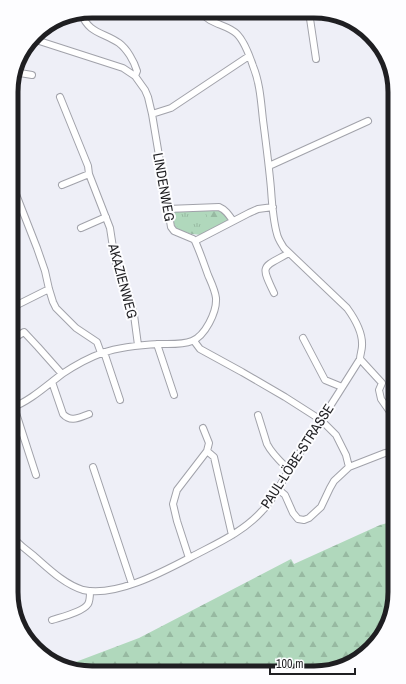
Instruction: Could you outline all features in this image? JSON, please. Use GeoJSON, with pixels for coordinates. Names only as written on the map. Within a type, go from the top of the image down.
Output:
{"type":"FeatureCollection","features":[{"type":"Feature","properties":{"kind":"street"},"geometry":{"type":"LineString","coordinates":[[207,18],[232,30],[241,39],[254,67],[260,90],[273,207],[279,240],[284,248],[348,308],[354,317],[361,335],[362,346],[360,359],[382,384],[379,390],[381,399],[388,408]]}},
{"type":"Feature","properties":{"kind":"street"},"geometry":{"type":"LineString","coordinates":[[310,18],[316,59]]}},
{"type":"Feature","properties":{"kind":"street"},"geometry":{"type":"LineString","coordinates":[[39,41],[113,64],[123,68],[135,76],[137,72],[135,66],[122,46],[109,37],[93,30],[83,19]]}},
{"type":"Feature","properties":{"kind":"street"},"geometry":{"type":"LineString","coordinates":[[152,114],[171,108],[249,56]]}},
{"type":"Feature","properties":{"kind":"street"},"geometry":{"type":"LineString","coordinates":[[21,73],[32,75]]}},
{"type":"Feature","properties":{"kind":"street","name":"LINDENWEG"},"geometry":{"type":"LineString","coordinates":[[135,76],[146,90],[152,114],[171,227],[174,231],[196,241]]}},
{"type":"Feature","properties":{"kind":"street","name":"AKAZIENWEG"},"geometry":{"type":"LineString","coordinates":[[60,97],[88,166],[89,174],[110,228],[119,274],[129,295],[134,315],[138,345]]}},
{"type":"Feature","properties":{"kind":"street"},"geometry":{"type":"LineString","coordinates":[[269,166],[368,121]]}},
{"type":"Feature","properties":{"kind":"street"},"geometry":{"type":"LineString","coordinates":[[62,185],[89,174]]}},
{"type":"Feature","properties":{"kind":"street"},"geometry":{"type":"LineString","coordinates":[[18,199],[37,248],[56,308],[76,328],[97,342],[120,400]]}},
{"type":"Feature","properties":{"kind":"street"},"geometry":{"type":"LineString","coordinates":[[168,209],[219,207],[227,211],[233,221]]}},
{"type":"Feature","properties":{"kind":"street"},"geometry":{"type":"LineString","coordinates":[[18,405],[62,374],[82,362],[102,353],[138,345],[194,341],[211,320],[216,305],[214,291],[196,241],[258,209],[273,207]]}},
{"type":"Feature","properties":{"kind":"street"},"geometry":{"type":"LineString","coordinates":[[81,228],[106,217]]}},
{"type":"Feature","properties":{"kind":"street"},"geometry":{"type":"LineString","coordinates":[[274,293],[265,274],[265,269],[267,265],[289,253]]}},
{"type":"Feature","properties":{"kind":"street"},"geometry":{"type":"LineString","coordinates":[[18,304],[49,289]]}},
{"type":"Feature","properties":{"kind":"street"},"geometry":{"type":"LineString","coordinates":[[18,336],[24,332],[62,374]]}},
{"type":"Feature","properties":{"kind":"street"},"geometry":{"type":"LineString","coordinates":[[303,338],[326,380],[342,387]]}},
{"type":"Feature","properties":{"kind":"street"},"geometry":{"type":"LineString","coordinates":[[194,341],[200,349],[285,397],[321,420],[336,435],[346,455],[349,467]]}},
{"type":"Feature","properties":{"kind":"street"},"geometry":{"type":"LineString","coordinates":[[156,344],[174,395]]}},
{"type":"Feature","properties":{"kind":"street","name":"PAUL-LÖBE-STRASSE"},"geometry":{"type":"LineString","coordinates":[[18,543],[70,585],[90,591],[112,589],[132,584],[156,575],[232,535],[243,528],[264,510],[360,359]]}},
{"type":"Feature","properties":{"kind":"street"},"geometry":{"type":"LineString","coordinates":[[52,382],[63,414],[66,418],[73,420],[89,414]]}},
{"type":"Feature","properties":{"kind":"street"},"geometry":{"type":"LineString","coordinates":[[258,415],[269,448],[289,470]]}},
{"type":"Feature","properties":{"kind":"street"},"geometry":{"type":"LineString","coordinates":[[18,425],[36,475]]}},
{"type":"Feature","properties":{"kind":"street"},"geometry":{"type":"LineString","coordinates":[[189,558],[173,504],[177,490],[207,450],[209,443],[203,428]]}},
{"type":"Feature","properties":{"kind":"street"},"geometry":{"type":"LineString","coordinates":[[207,450],[214,457],[232,535]]}},
{"type":"Feature","properties":{"kind":"street"},"geometry":{"type":"LineString","coordinates":[[278,490],[285,495],[293,513],[298,519],[304,520],[309,518],[321,507],[334,481],[349,467],[385,453]]}},
{"type":"Feature","properties":{"kind":"street"},"geometry":{"type":"LineString","coordinates":[[93,467],[132,584]]}},
{"type":"Feature","properties":{"kind":"street"},"geometry":{"type":"LineString","coordinates":[[52,620],[85,608],[88,603],[90,591]]}},
{"type":"Feature","properties":{"kind":"green space"},"geometry":{"type":"Polygon","coordinates":[[[217,209],[224,213],[228,221],[201,235],[177,230],[174,224],[173,211],[217,209]]]}},
{"type":"Feature","properties":{"kind":"green space"},"geometry":{"type":"Polygon","coordinates":[[[205,210],[210,226],[197,231],[178,227],[175,211],[205,210]]]}},
{"type":"Feature","properties":{"kind":"green space"},"geometry":{"type":"Polygon","coordinates":[[[388,523],[388,597],[384,616],[373,637],[359,651],[338,662],[319,666],[92,666],[73,663],[139,638],[291,559],[294,564],[380,525],[388,523]]]}}]}
